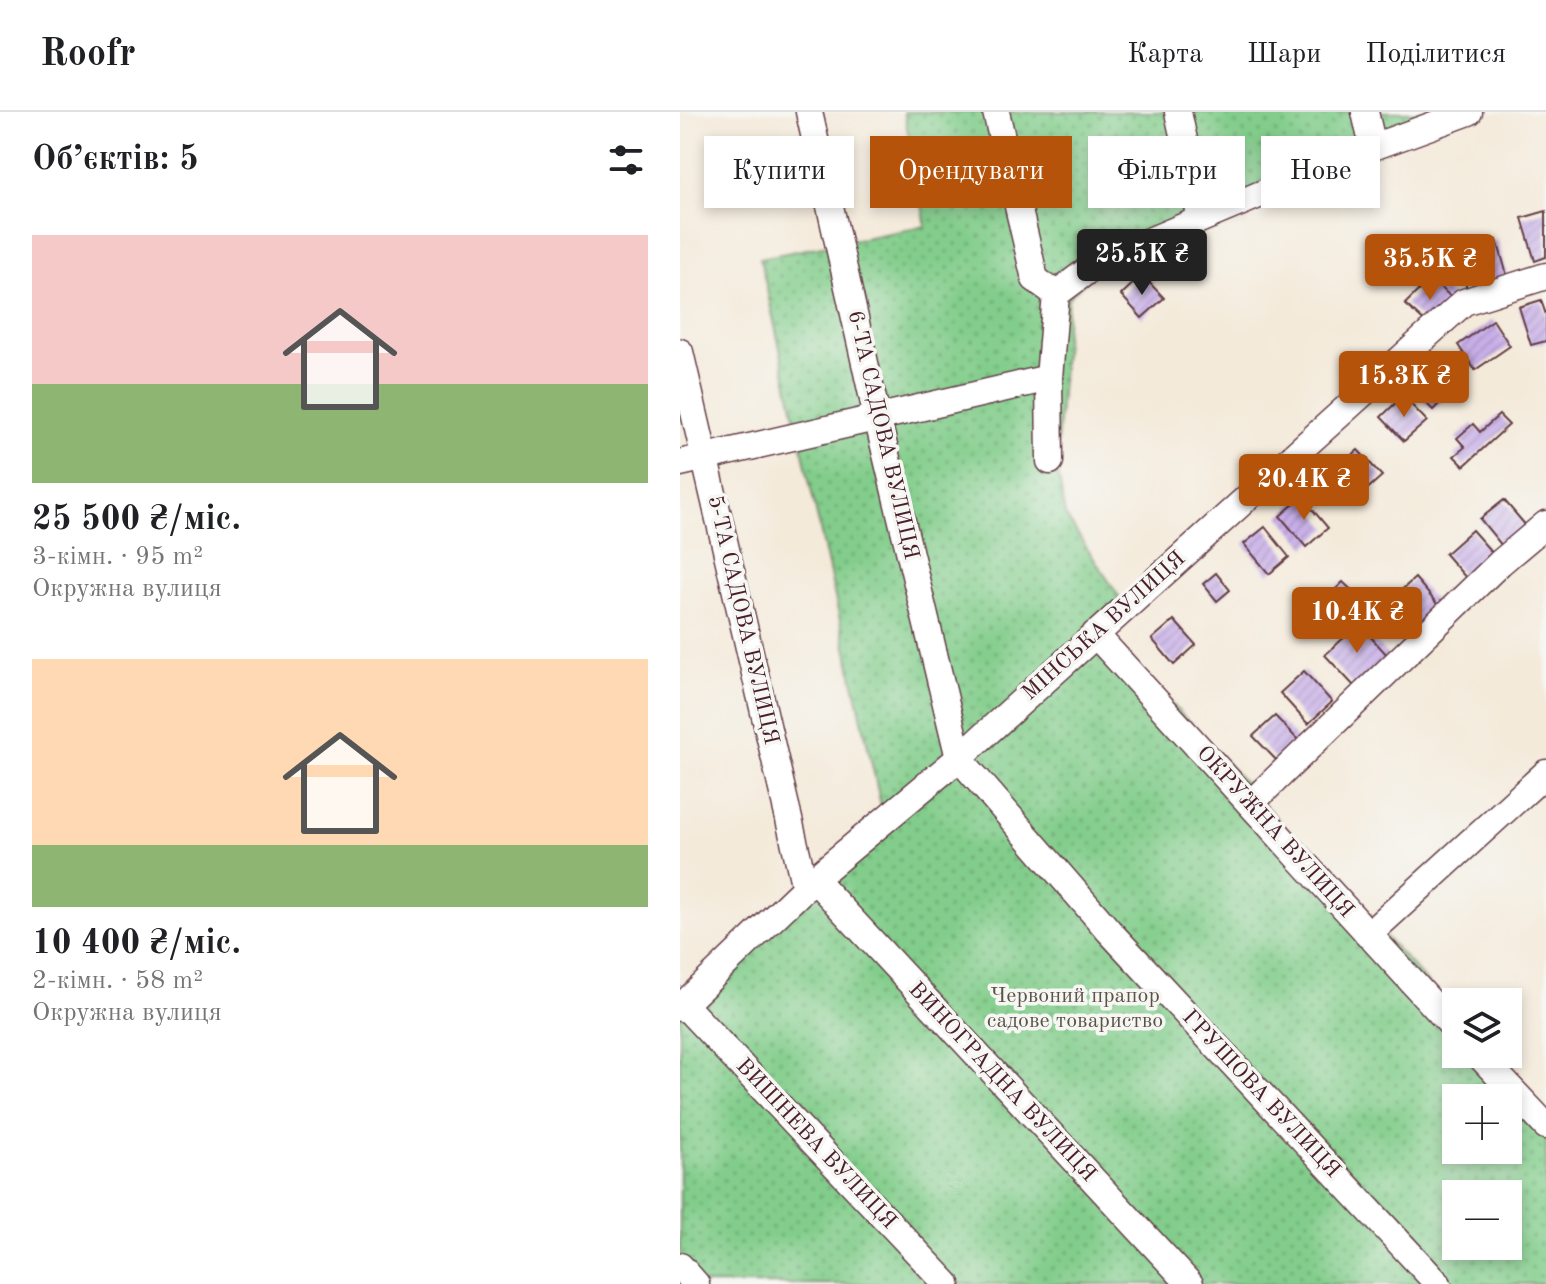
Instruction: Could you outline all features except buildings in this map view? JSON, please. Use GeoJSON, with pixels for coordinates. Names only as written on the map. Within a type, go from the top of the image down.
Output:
{"type":"FeatureCollection","features":[{"type":"Feature","properties":{"kind":"street","name":"6-ТА САДОВА ВУЛИЦЯ"},"geometry":{"type":"LineString","coordinates":[[809,112],[877,417],[959,758]]}},
{"type":"Feature","properties":{"kind":"street"},"geometry":{"type":"LineString","coordinates":[[996,112],[1035,279],[1056,294]]}},
{"type":"Feature","properties":{"kind":"street"},"geometry":{"type":"LineString","coordinates":[[1178,112],[1201,219]]}},
{"type":"Feature","properties":{"kind":"street"},"geometry":{"type":"LineString","coordinates":[[1365,112],[1370,136]]}},
{"type":"Feature","properties":{"kind":"street"},"geometry":{"type":"LineString","coordinates":[[1380,144],[1469,112]]}},
{"type":"Feature","properties":{"kind":"street"},"geometry":{"type":"LineString","coordinates":[[1050,461],[1049,378],[1056,294],[1099,262],[1261,194]]}},
{"type":"Feature","properties":{"kind":"street","name":"МІНСЬКА ВУЛИЦЯ"},"geometry":{"type":"LineString","coordinates":[[682,1006],[810,884],[959,758],[1464,302],[1546,276]]}},
{"type":"Feature","properties":{"kind":"street","name":"5-ТА САДОВА ВУЛИЦЯ"},"geometry":{"type":"LineString","coordinates":[[680,352],[692,460],[810,884]]}},
{"type":"Feature","properties":{"kind":"street"},"geometry":{"type":"LineString","coordinates":[[692,460],[1049,378]]}},
{"type":"Feature","properties":{"kind":"street"},"geometry":{"type":"LineString","coordinates":[[1251,803],[1500,563],[1546,524]]}},
{"type":"Feature","properties":{"kind":"street","name":"ОКРУЖНА ВУЛИЦЯ"},"geometry":{"type":"LineString","coordinates":[[1095,634],[1442,1015]]}},
{"type":"Feature","properties":{"kind":"street","name":"ГРУШОВА ВУЛИЦЯ"},"geometry":{"type":"LineString","coordinates":[[959,758],[1109,931],[1438,1284]]}},
{"type":"Feature","properties":{"kind":"street"},"geometry":{"type":"LineString","coordinates":[[1368,935],[1546,773]]}},
{"type":"Feature","properties":{"kind":"street","name":"ВИНОГРАДНА ВУЛИЦЯ"},"geometry":{"type":"LineString","coordinates":[[810,884],[1190,1284]]}},
{"type":"Feature","properties":{"kind":"street","name":"ВИШНЕВА ВУЛИЦЯ"},"geometry":{"type":"LineString","coordinates":[[682,1006],[947,1284]]}},
{"type":"Feature","properties":{"kind":"street"},"geometry":{"type":"LineString","coordinates":[[1491,1068],[1546,1126]]}},
{"type":"Feature","properties":{"kind":"street"},"geometry":{"type":"LineString","coordinates":[[680,1266],[696,1284]]}},
{"type":"Feature","properties":{"kind":"green space","name":"Червоний прапор садове товариство"},"geometry":{"type":"Polygon","coordinates":[[[904,112],[1482,112],[1380,148],[1380,136],[1261,136],[1261,197],[1245,204],[1245,136],[1088,136],[1088,208],[1236,208],[1101,265],[1068,298],[1056,460],[1065,515],[1122,601],[1106,632],[1442,999],[1442,1068],[1506,1068],[1520,1084],[1442,1084],[1442,1164],[1522,1164],[1522,1086],[1546,1112],[1546,1284],[680,1284],[680,1011],[882,810],[760,258],[926,226],[923,208],[1072,208],[1072,136],[909,136],[904,112]]]}}]}
